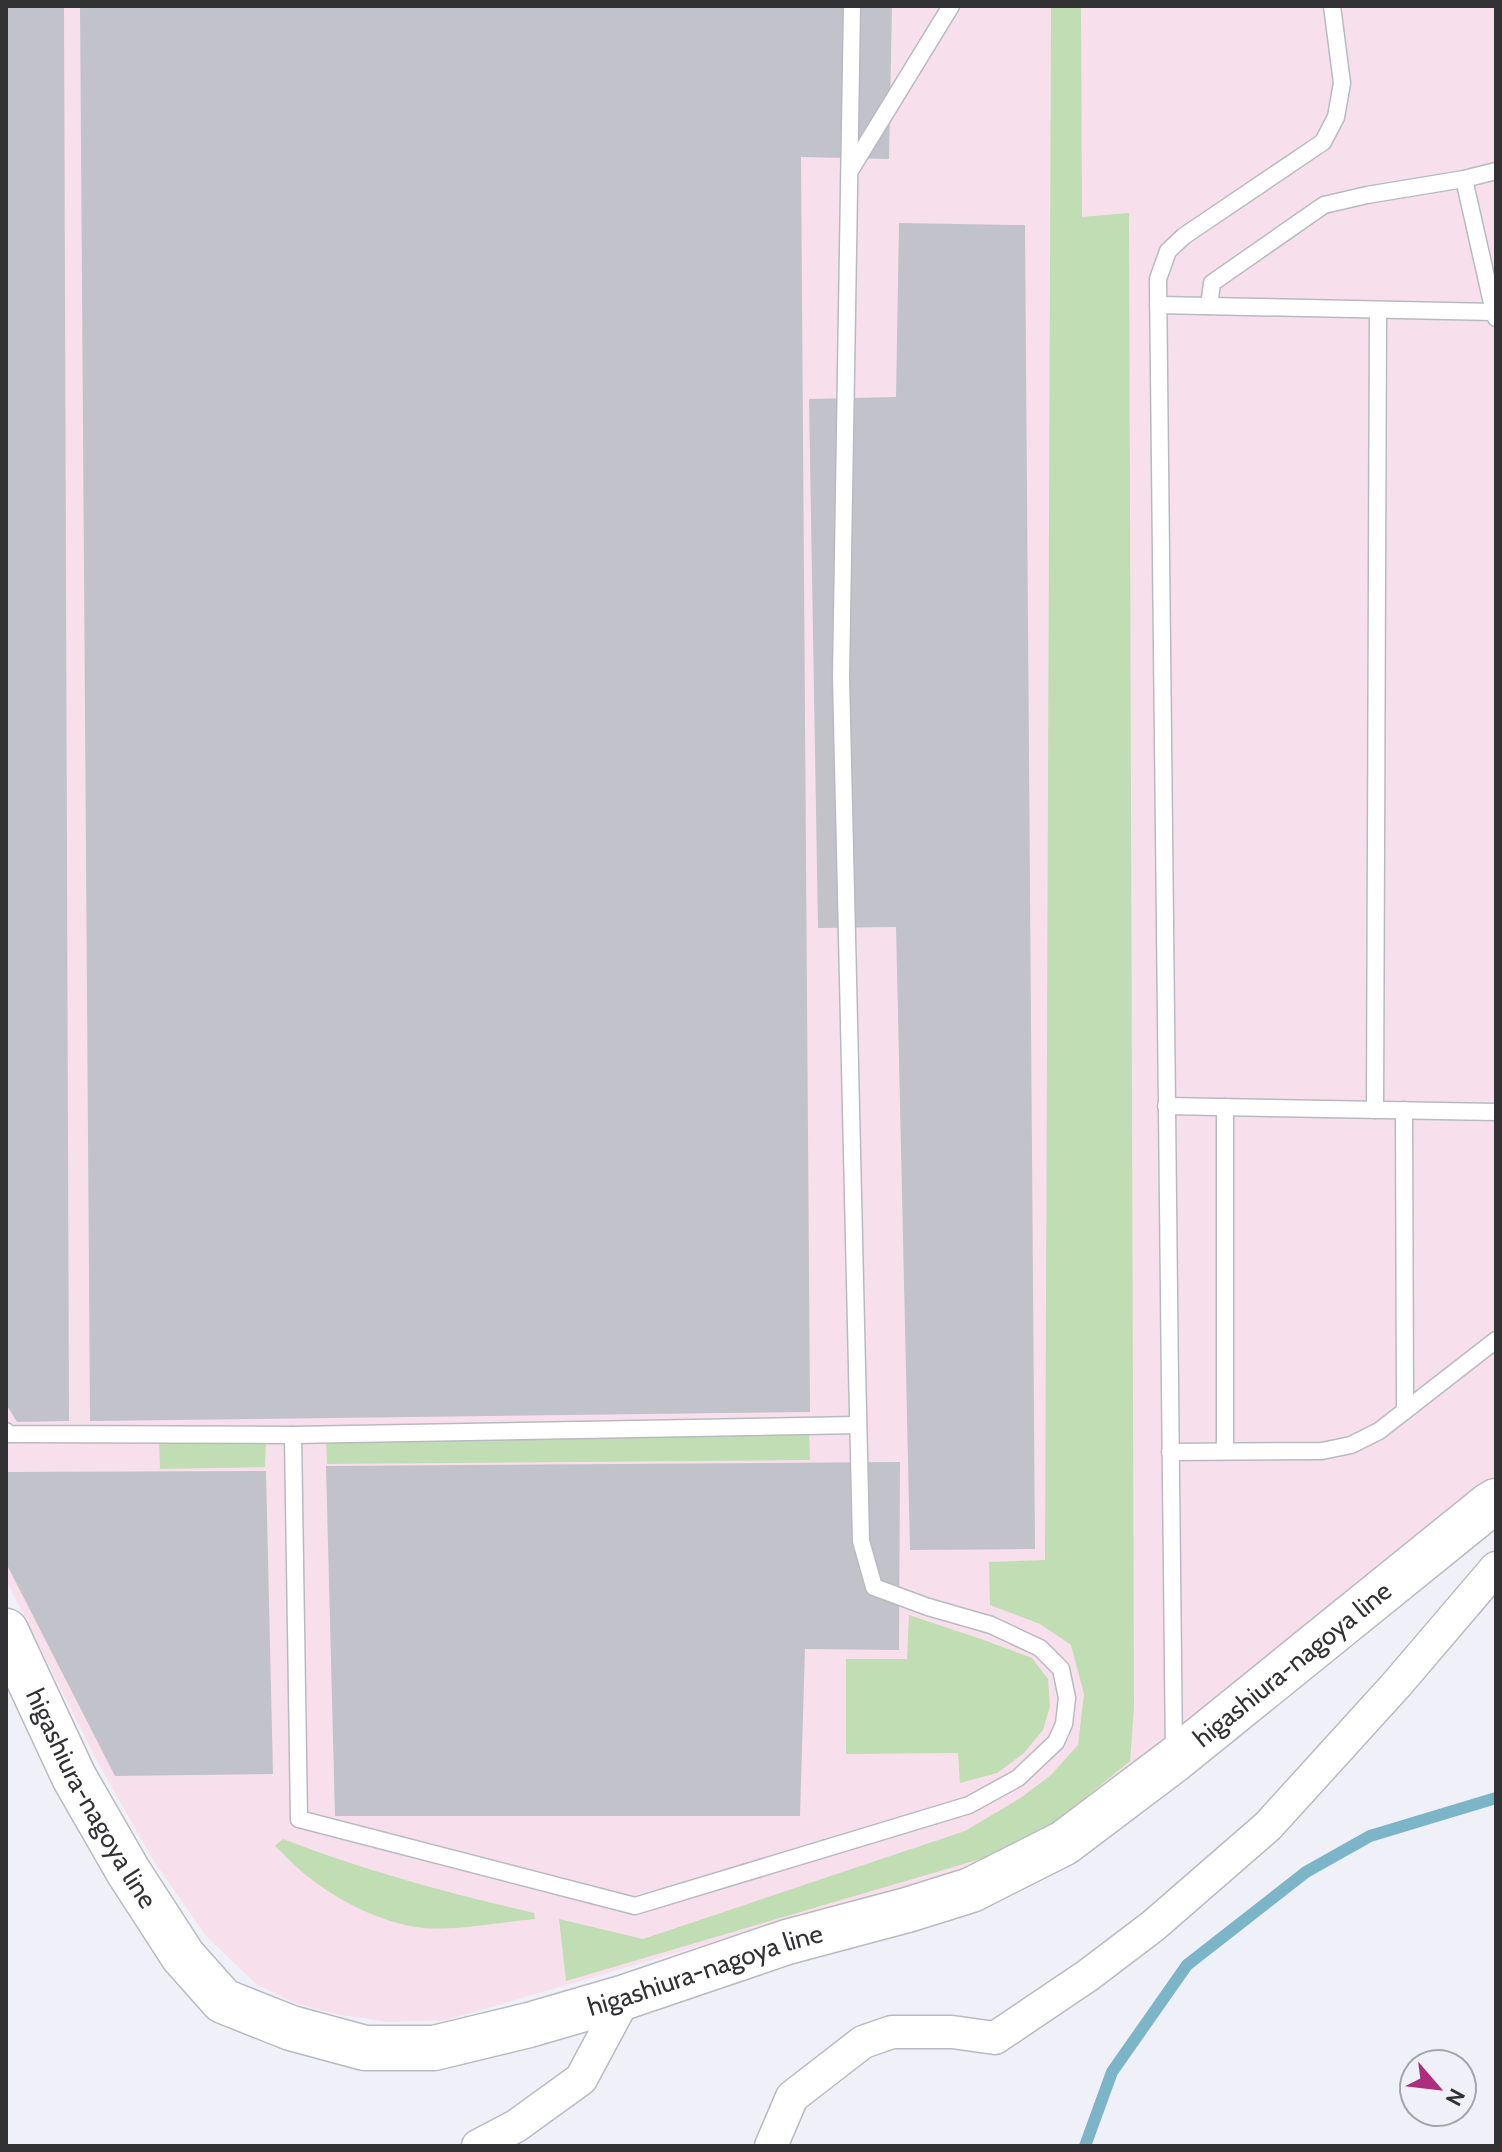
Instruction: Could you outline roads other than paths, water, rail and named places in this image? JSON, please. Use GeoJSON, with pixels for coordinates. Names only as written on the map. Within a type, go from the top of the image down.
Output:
{"type":"FeatureCollection","features":[{"type":"Feature","properties":{"kind":"main road","name":"higashiura-nagoya line"},"geometry":{"type":"LineString","coordinates":[[6,1631],[74,1777],[128,1871],[183,1956],[223,2001],[291,2028],[365,2048],[434,2048],[625,1997],[787,1942],[971,1890],[1064,1843],[1174,1760],[1496,1501]]}},
{"type":"Feature","properties":{"kind":"street"},"geometry":{"type":"LineString","coordinates":[[771,2146],[792,2097],[863,2042],[892,2032],[952,2032],[995,2038],[1087,1976],[1153,1926],[1268,1826],[1397,1684],[1496,1568]]}},
{"type":"Feature","properties":{"kind":"street"},"geometry":{"type":"LineString","coordinates":[[478,2146],[516,2126],[581,2079],[625,1997]]}},
{"type":"Feature","properties":{"kind":"lane"},"geometry":{"type":"LineString","coordinates":[[293,1435],[299,1819],[635,1906],[969,1805],[1018,1778],[1056,1742],[1064,1724],[1067,1698],[1061,1669],[1040,1648],[991,1625],[874,1587],[861,1541],[841,677],[852,6]]}},
{"type":"Feature","properties":{"kind":"lane"},"geometry":{"type":"LineString","coordinates":[[850,170],[951,6]]}},
{"type":"Feature","properties":{"kind":"lane"},"geometry":{"type":"LineString","coordinates":[[1174,1760],[1158,279],[1168,251],[1184,236],[1323,142],[1336,117],[1342,83],[1332,6]]}},
{"type":"Feature","properties":{"kind":"lane"},"geometry":{"type":"LineString","coordinates":[[1209,306],[1212,283],[1324,205],[1496,171]]}},
{"type":"Feature","properties":{"kind":"lane"},"geometry":{"type":"LineString","coordinates":[[1158,305],[1495,315],[1464,179]]}},
{"type":"Feature","properties":{"kind":"lane"},"geometry":{"type":"LineString","coordinates":[[1375,1110],[1378,310]]}},
{"type":"Feature","properties":{"kind":"lane"},"geometry":{"type":"LineString","coordinates":[[1166,1106],[1496,1112]]}},
{"type":"Feature","properties":{"kind":"lane"},"geometry":{"type":"LineString","coordinates":[[1225,1107],[1225,1451]]}},
{"type":"Feature","properties":{"kind":"lane"},"geometry":{"type":"LineString","coordinates":[[1404,1110],[1405,1411]]}},
{"type":"Feature","properties":{"kind":"lane"},"geometry":{"type":"LineString","coordinates":[[1170,1452],[1322,1451],[1351,1445],[1379,1431],[1496,1340]]}},
{"type":"Feature","properties":{"kind":"lane"},"geometry":{"type":"LineString","coordinates":[[6,1431],[8,1434],[293,1435],[858,1425]]}},
{"type":"Feature","properties":{"kind":"waterway"},"geometry":{"type":"LineString","coordinates":[[1085,2146],[1112,2072],[1187,1965],[1306,1872],[1370,1836],[1496,1798]]}}]}
